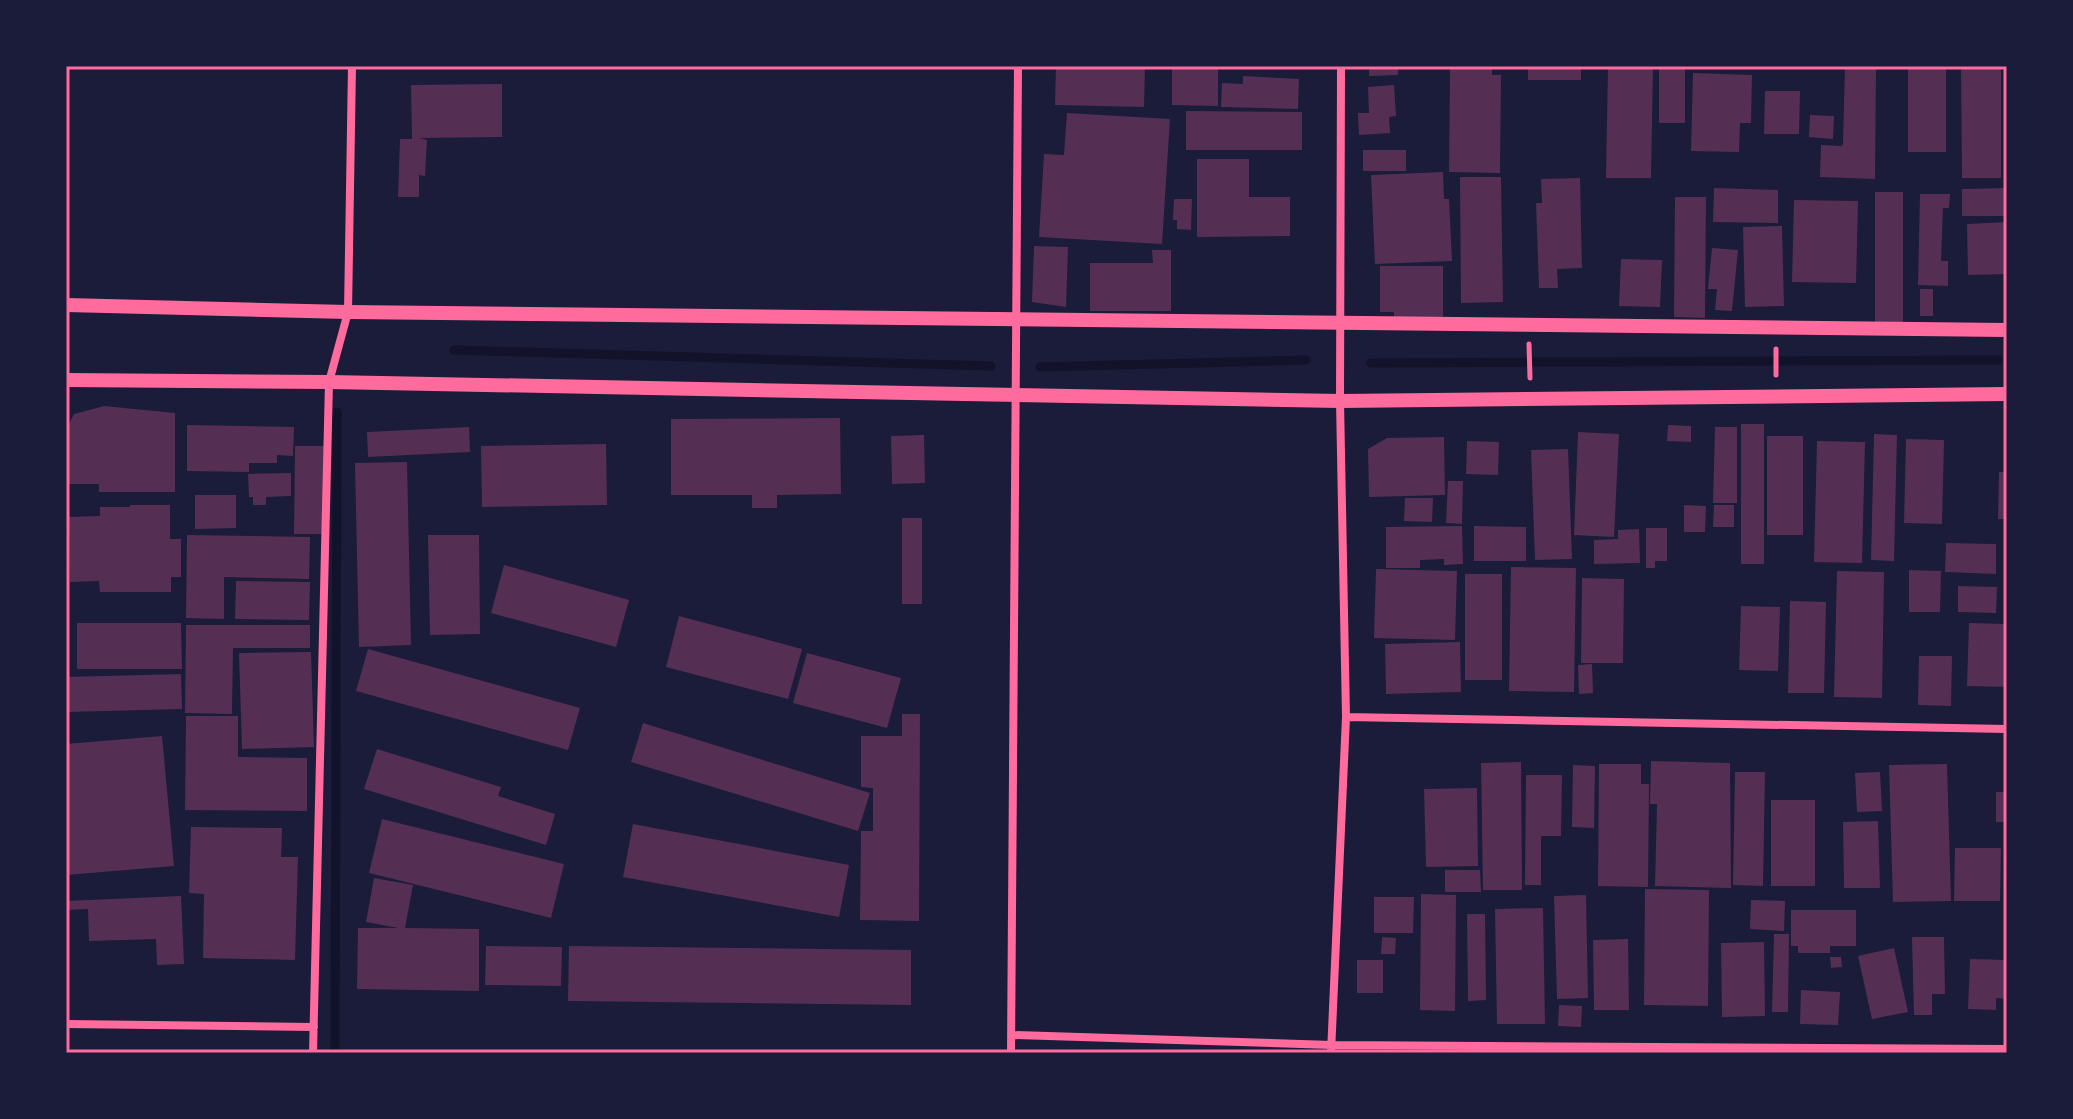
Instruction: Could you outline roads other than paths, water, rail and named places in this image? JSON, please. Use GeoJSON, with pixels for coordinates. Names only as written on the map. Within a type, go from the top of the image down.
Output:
{"type":"FeatureCollection","features":[{"type":"Feature","properties":{"kind":"street"},"geometry":{"type":"LineString","coordinates":[[313,1053],[329,382],[348,312],[352,66]]}},
{"type":"Feature","properties":{"kind":"street"},"geometry":{"type":"LineString","coordinates":[[1011,1053],[1018,66]]}},
{"type":"Feature","properties":{"kind":"street"},"geometry":{"type":"LineString","coordinates":[[1331,1049],[1346,717],[1340,401],[1341,66]]}},
{"type":"Feature","properties":{"kind":"street"},"geometry":{"type":"LineString","coordinates":[[66,305],[348,312],[2007,330]]}},
{"type":"Feature","properties":{"kind":"street"},"geometry":{"type":"LineString","coordinates":[[66,380],[1340,401],[2007,394]]}},
{"type":"Feature","properties":{"kind":"street"},"geometry":{"type":"LineString","coordinates":[[1346,717],[2007,729]]}},
{"type":"Feature","properties":{"kind":"street"},"geometry":{"type":"LineString","coordinates":[[66,1024],[314,1027]]}},
{"type":"Feature","properties":{"kind":"street"},"geometry":{"type":"LineString","coordinates":[[1013,1035],[1331,1049],[2007,1049]]}},
{"type":"Feature","properties":{"kind":"waterway"},"geometry":{"type":"LineString","coordinates":[[454,350],[991,366]]}},
{"type":"Feature","properties":{"kind":"waterway"},"geometry":{"type":"LineString","coordinates":[[1040,367],[1306,360]]}},
{"type":"Feature","properties":{"kind":"waterway"},"geometry":{"type":"LineString","coordinates":[[1371,363],[1999,360]]}},
{"type":"Feature","properties":{"kind":"waterway"},"geometry":{"type":"LineString","coordinates":[[335,1053],[337,412]]}}]}
